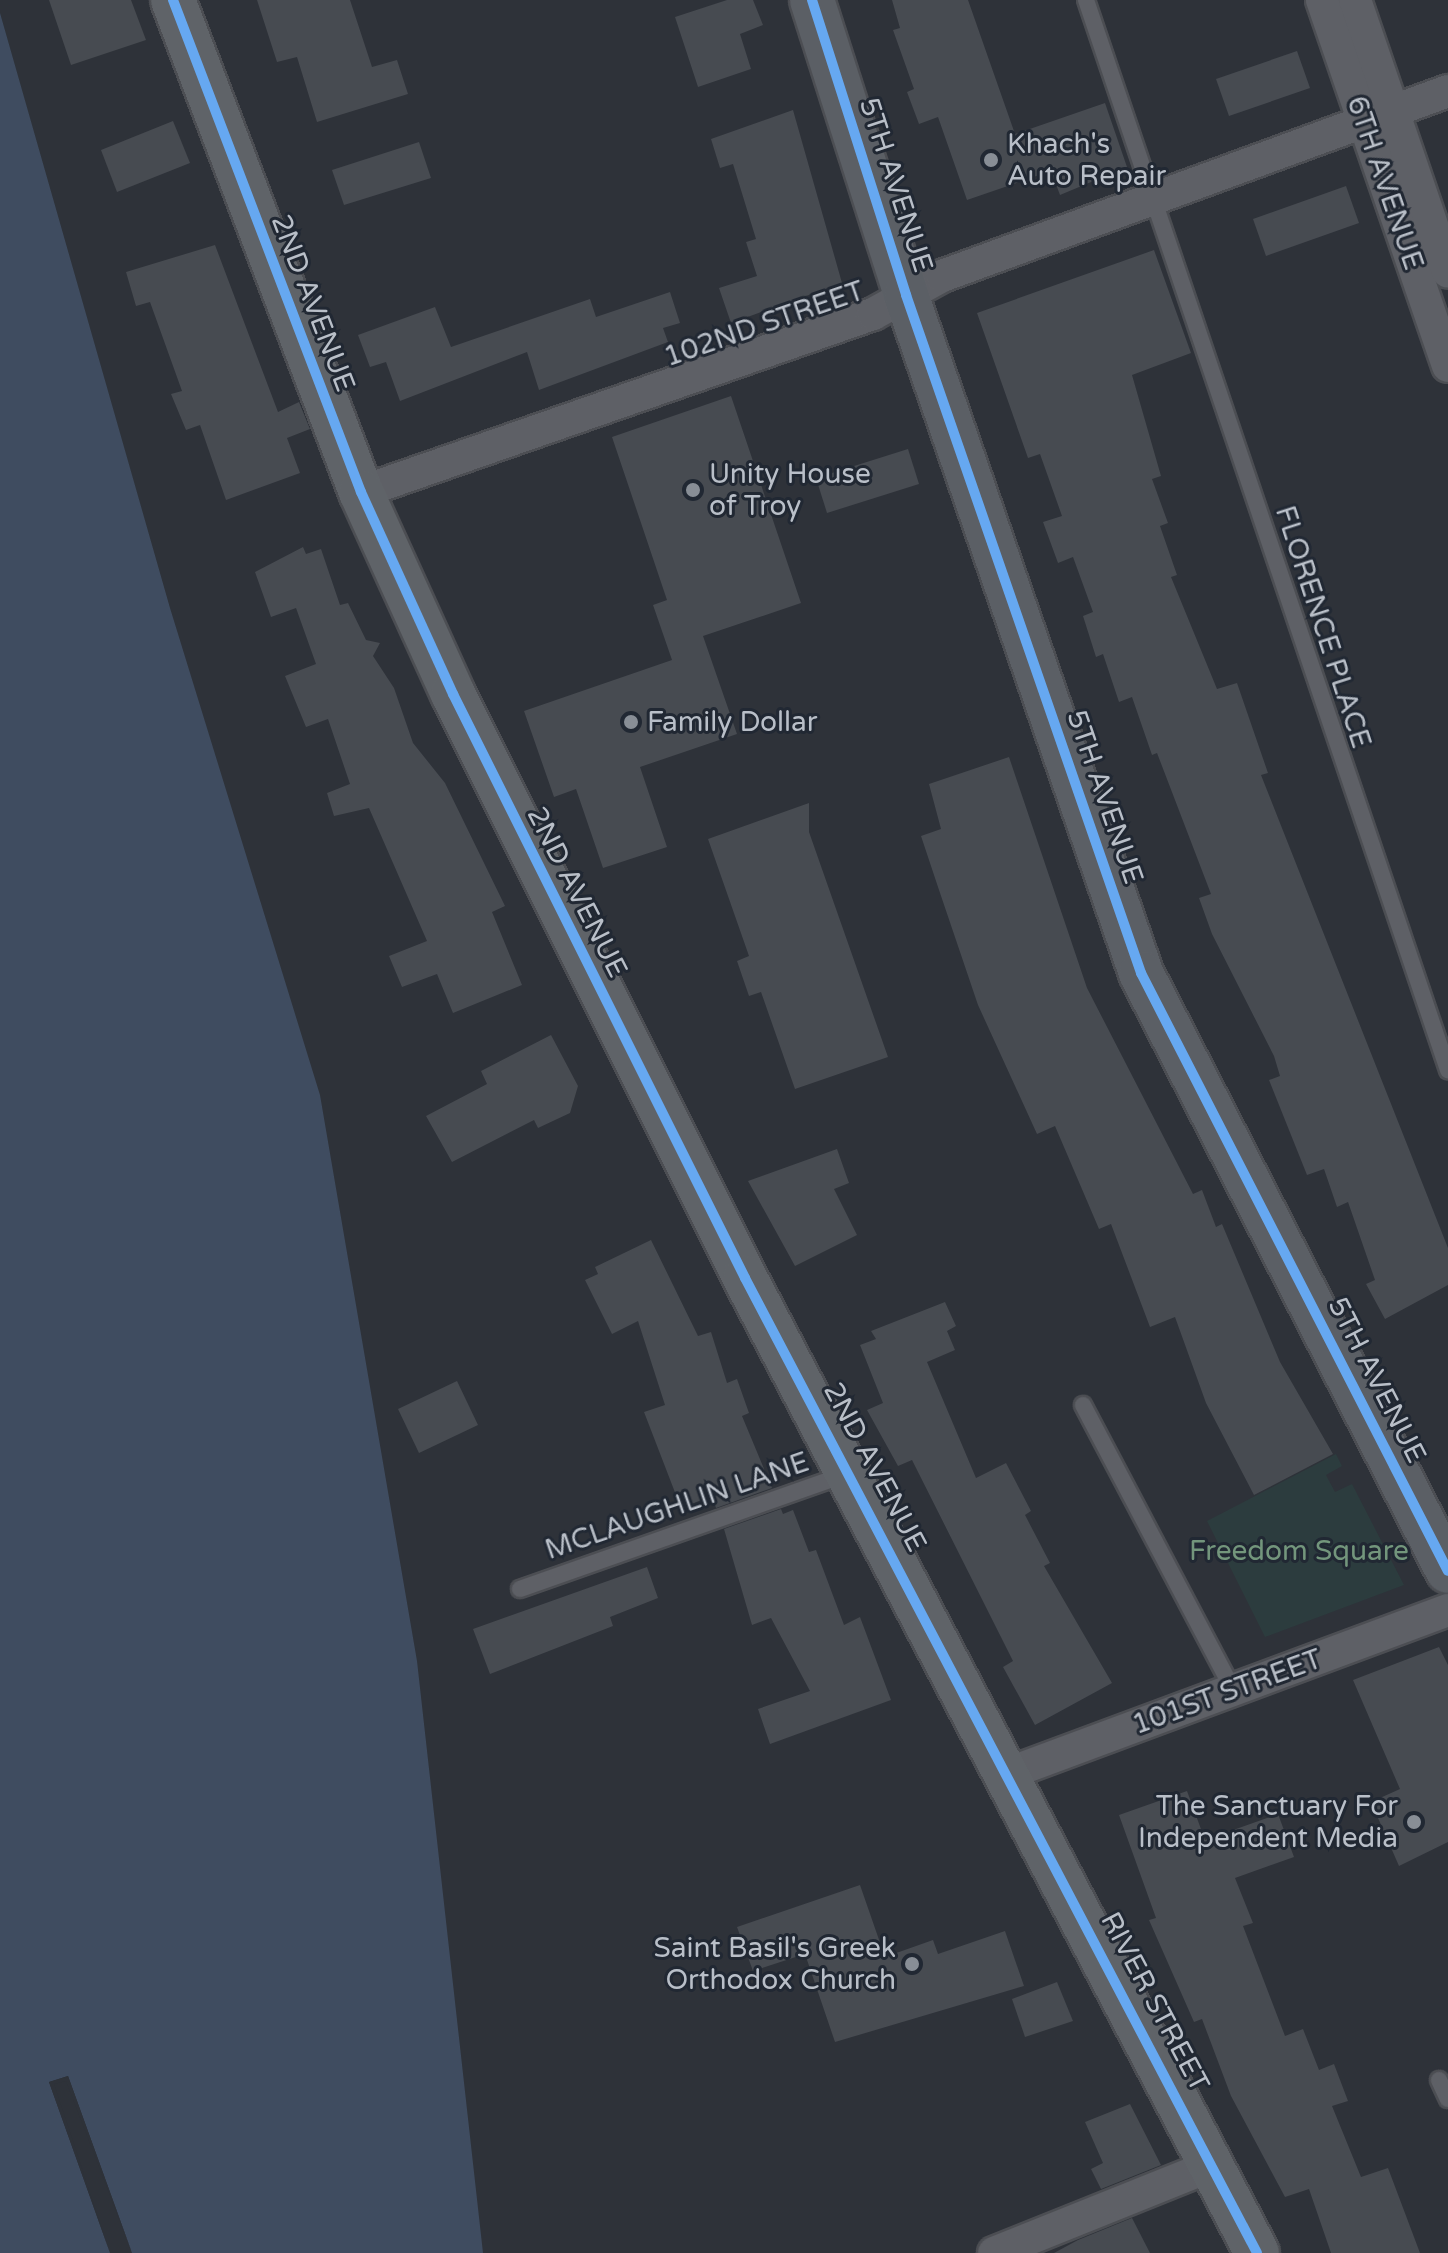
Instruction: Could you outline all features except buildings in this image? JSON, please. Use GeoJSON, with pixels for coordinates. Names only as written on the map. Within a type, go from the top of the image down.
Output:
{"type":"FeatureCollection","features":[{"type":"Feature","properties":{"kind":"main road","name":"2ND AVENUE"},"geometry":{"type":"LineString","coordinates":[[173,0],[361,492],[533,861],[1007,1774]]}},
{"type":"Feature","properties":{"kind":"main road","name":"RIVER STREET"},"geometry":{"type":"LineString","coordinates":[[1007,1774],[1257,2253]]}},
{"type":"Feature","properties":{"kind":"street","name":"5TH AVENUE"},"geometry":{"type":"LineString","coordinates":[[812,0],[906,295],[1141,973],[1448,1571]]}},
{"type":"Feature","properties":{"kind":"street","name":"6TH AVENUE"},"geometry":{"type":"LineString","coordinates":[[1322,0],[1448,272]]}},
{"type":"Feature","properties":{"kind":"street","name":"6TH AVENUE"},"geometry":{"type":"LineString","coordinates":[[1355,0],[1378,116],[1448,366]]}},
{"type":"Feature","properties":{"kind":"street","name":"102ND STREET"},"geometry":{"type":"LineString","coordinates":[[361,492],[873,314],[942,276],[1448,91]]}},
{"type":"Feature","properties":{"kind":"street","name":"101ST STREET"},"geometry":{"type":"LineString","coordinates":[[1007,1774],[1448,1610]]}},
{"type":"Feature","properties":{"kind":"street"},"geometry":{"type":"LineString","coordinates":[[994,2253],[1213,2165]]}},
{"type":"Feature","properties":{"kind":"lane","name":"FLORENCE PLACE"},"geometry":{"type":"LineString","coordinates":[[1086,0],[1448,1070]]}},
{"type":"Feature","properties":{"kind":"lane"},"geometry":{"type":"LineString","coordinates":[[1083,1405],[1233,1690]]}},
{"type":"Feature","properties":{"kind":"lane","name":"MCLAUGHLIN LANE"},"geometry":{"type":"LineString","coordinates":[[520,1589],[851,1472]]}},
{"type":"Feature","properties":{"kind":"lane"},"geometry":{"type":"LineString","coordinates":[[1439,2080],[1448,2099]]}},
{"type":"Feature","properties":{"kind":"green space","name":"Freedom Square"},"geometry":{"type":"Polygon","coordinates":[[[1336,1454],[1342,1466],[1326,1475],[1335,1492],[1352,1484],[1404,1585],[1265,1637],[1207,1521],[1336,1454]]]}},
{"type":"Feature","properties":{"kind":"water"},"geometry":{"type":"Polygon","coordinates":[[[0,13],[170,608],[320,1095],[417,1661],[483,2253],[132,2253],[68,2076],[49,2082],[110,2253],[0,2253],[0,13]]]}},
{"type":"Feature","properties":{"kind":"pier"},"geometry":{"type":"Polygon","coordinates":[[[68,2076],[132,2253],[66,2081],[54,2084],[110,2253],[49,2082],[68,2076]]]}},
{"type":"Feature","properties":{"kind":"cycle path"},"geometry":{"type":"LineString","coordinates":[[173,0],[361,492],[453,694],[745,1278],[1257,2253]]}},
{"type":"Feature","properties":{"kind":"cycle path"},"geometry":{"type":"LineString","coordinates":[[812,0],[906,295],[1141,973],[1448,1571]]}},
{"type":"Feature","properties":{"kind":"place","name":"Khach's Auto Repair"},"geometry":{"type":"Point","coordinates":[991,160]}},
{"type":"Feature","properties":{"kind":"place","name":"Unity House of Troy"},"geometry":{"type":"Point","coordinates":[693,490]}},
{"type":"Feature","properties":{"kind":"place","name":"Family Dollar"},"geometry":{"type":"Point","coordinates":[631,722]}},
{"type":"Feature","properties":{"kind":"place","name":"The Sanctuary For Independent Media"},"geometry":{"type":"Point","coordinates":[1414,1822]}},
{"type":"Feature","properties":{"kind":"place","name":"Saint Basil's Greek Orthodox Church"},"geometry":{"type":"Point","coordinates":[912,1964]}}]}
